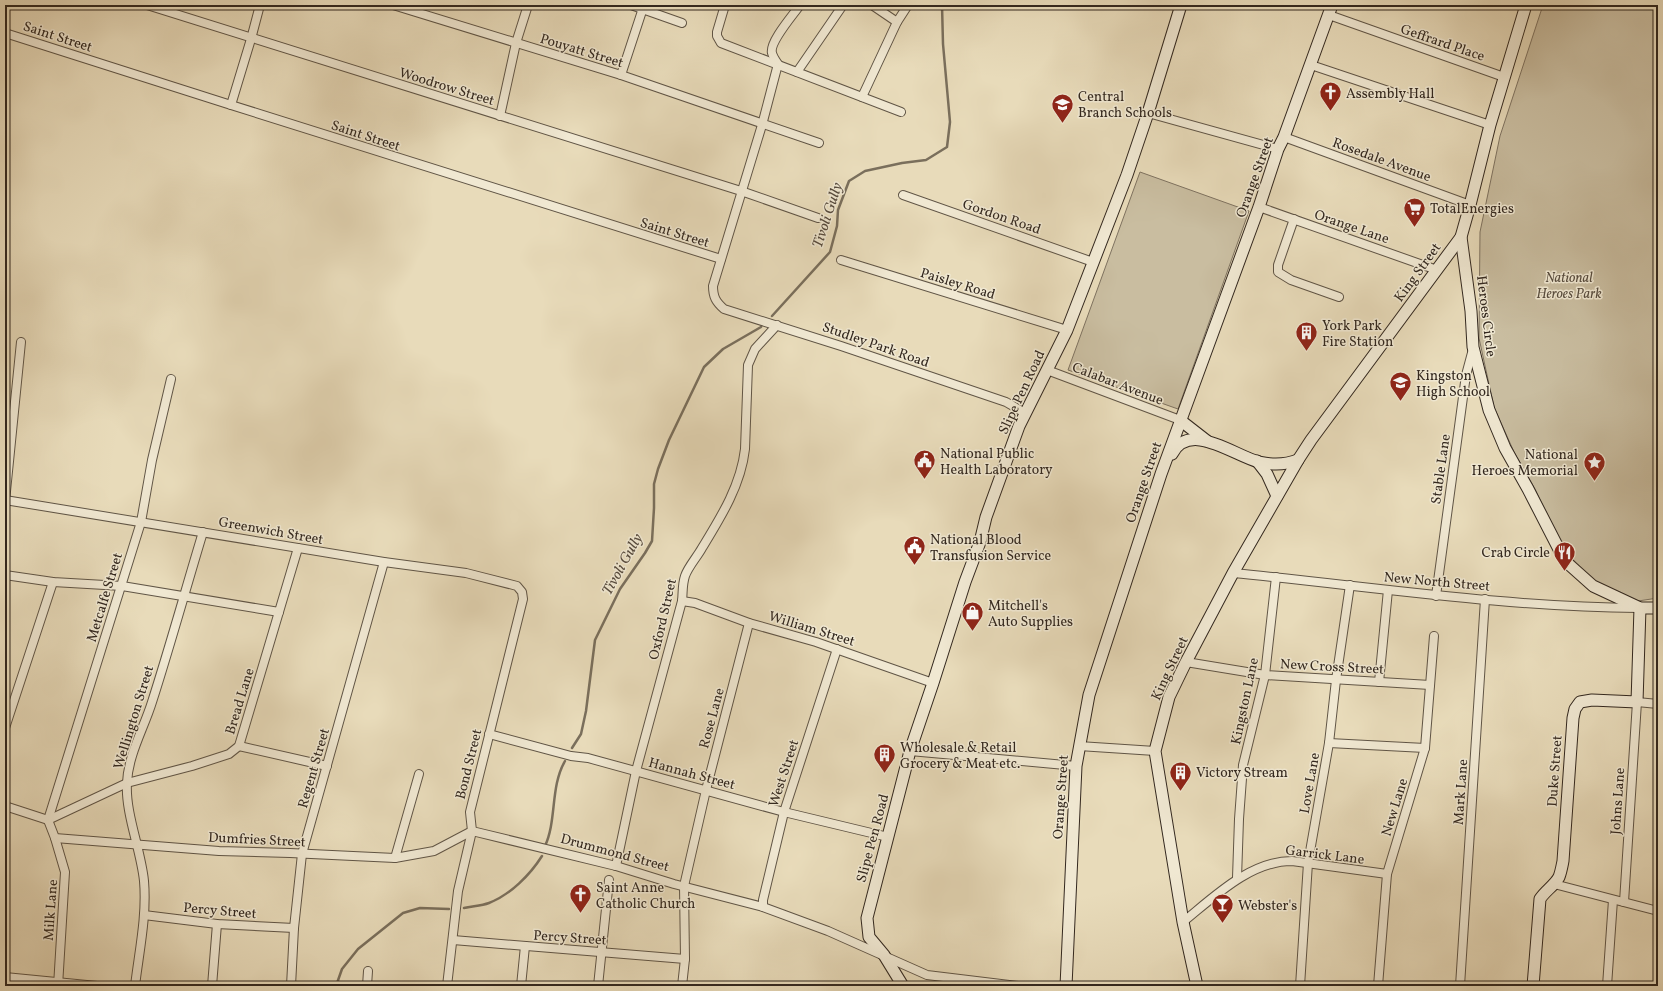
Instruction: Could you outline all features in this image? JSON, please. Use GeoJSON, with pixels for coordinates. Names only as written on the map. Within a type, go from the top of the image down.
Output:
{"type":"FeatureCollection","features":[{"type":"Feature","properties":{"kind":"street","name":"Woodrow Street"},"geometry":{"type":"LineString","coordinates":[[147,5],[251,39],[741,191],[818,218]]}},
{"type":"Feature","properties":{"kind":"street"},"geometry":{"type":"LineString","coordinates":[[231,105],[260,5]]}},
{"type":"Feature","properties":{"kind":"street","name":"Pouyatt Street"},"geometry":{"type":"LineString","coordinates":[[393,5],[621,75],[819,143]]}},
{"type":"Feature","properties":{"kind":"street"},"geometry":{"type":"LineString","coordinates":[[500,116],[516,43],[528,5]]}},
{"type":"Feature","properties":{"kind":"street"},"geometry":{"type":"LineString","coordinates":[[630,5],[643,7],[682,23]]}},
{"type":"Feature","properties":{"kind":"street"},"geometry":{"type":"LineString","coordinates":[[725,5],[717,32],[719,41],[900,112]]}},
{"type":"Feature","properties":{"kind":"street"},"geometry":{"type":"LineString","coordinates":[[721,259],[762,124],[778,64],[772,52],[774,43],[800,5]]}},
{"type":"Feature","properties":{"kind":"street"},"geometry":{"type":"LineString","coordinates":[[797,72],[843,5]]}},
{"type":"Feature","properties":{"kind":"street"},"geometry":{"type":"LineString","coordinates":[[872,5],[897,22]]}},
{"type":"Feature","properties":{"kind":"street"},"geometry":{"type":"LineString","coordinates":[[862,97],[897,22],[908,5]]}},
{"type":"Feature","properties":{"kind":"street","name":"Slipe Pen Road"},"geometry":{"type":"LineString","coordinates":[[884,955],[869,937],[867,918],[910,751],[934,683],[965,582],[980,542],[986,517],[1025,413],[1067,330],[1127,174],[1148,113],[1181,5]]}},
{"type":"Feature","properties":{"kind":"street","name":"Heroes Circle"},"geometry":{"type":"LineString","coordinates":[[1523,6],[1490,124],[1461,237],[1471,311],[1473,347],[1488,410],[1505,448],[1565,561],[1578,575],[1593,586],[1640,608],[1658,608]]}},
{"type":"Feature","properties":{"kind":"street"},"geometry":{"type":"LineString","coordinates":[[621,75],[643,7]]}},
{"type":"Feature","properties":{"kind":"street","name":"Geffrard Place"},"geometry":{"type":"LineString","coordinates":[[1330,10],[1504,77]]}},
{"type":"Feature","properties":{"kind":"street","name":"Orange Street"},"geometry":{"type":"LineString","coordinates":[[1066,986],[1076,766],[1089,695],[1161,474],[1259,207],[1278,149],[1311,65],[1330,10]]}},
{"type":"Feature","properties":{"kind":"street","name":"Saint Street"},"geometry":{"type":"LineString","coordinates":[[5,32],[231,105],[721,259]]}},
{"type":"Feature","properties":{"kind":"street"},"geometry":{"type":"LineString","coordinates":[[1311,65],[1490,124]]}},
{"type":"Feature","properties":{"kind":"street"},"geometry":{"type":"LineString","coordinates":[[1148,113],[1278,149]]}},
{"type":"Feature","properties":{"kind":"street","name":"Rosedale Avenue"},"geometry":{"type":"LineString","coordinates":[[1284,137],[1470,205]]}},
{"type":"Feature","properties":{"kind":"street","name":"Gordon Road"},"geometry":{"type":"LineString","coordinates":[[903,195],[1093,262]]}},
{"type":"Feature","properties":{"kind":"street","name":"Orange Lane"},"geometry":{"type":"LineString","coordinates":[[1259,207],[1437,270]]}},
{"type":"Feature","properties":{"kind":"street"},"geometry":{"type":"LineString","coordinates":[[1294,219],[1278,265],[1278,272],[1291,280],[1339,297]]}},
{"type":"Feature","properties":{"kind":"street","name":"King Street"},"geometry":{"type":"LineString","coordinates":[[1197,986],[1183,922],[1155,751],[1169,697],[1233,573],[1298,460],[1311,440],[1461,237]]}},
{"type":"Feature","properties":{"kind":"street","name":"Studley Park Road"},"geometry":{"type":"LineString","coordinates":[[721,259],[713,286],[713,295],[717,303],[724,309],[777,325],[1006,402],[1025,413]]}},
{"type":"Feature","properties":{"kind":"street","name":"Paisley Road"},"geometry":{"type":"LineString","coordinates":[[841,260],[1067,330]]}},
{"type":"Feature","properties":{"kind":"street","name":"Oxford Street"},"geometry":{"type":"LineString","coordinates":[[616,866],[636,771],[682,601],[682,588],[685,575],[715,525],[736,485],[740,474],[745,449],[748,371],[751,356],[777,325]]}},
{"type":"Feature","properties":{"kind":"street"},"geometry":{"type":"LineString","coordinates":[[5,500],[21,342]]}},
{"type":"Feature","properties":{"kind":"street","name":"Stable Lane"},"geometry":{"type":"LineString","coordinates":[[1436,596],[1466,375],[1473,347]]}},
{"type":"Feature","properties":{"kind":"street","name":"Calabar Avenue"},"geometry":{"type":"LineString","coordinates":[[1047,370],[1180,420]]}},
{"type":"Feature","properties":{"kind":"street","name":"Metcalfe Street"},"geometry":{"type":"LineString","coordinates":[[48,820],[141,522],[152,460],[171,378]]}},
{"type":"Feature","properties":{"kind":"street"},"geometry":{"type":"LineString","coordinates":[[1180,420],[1207,441],[1258,462],[1287,464],[1298,460]]}},
{"type":"Feature","properties":{"kind":"street"},"geometry":{"type":"LineString","coordinates":[[1161,474],[1178,445],[1184,441],[1207,441]]}},
{"type":"Feature","properties":{"kind":"street"},"geometry":{"type":"LineString","coordinates":[[1258,462],[1267,474],[1277,496]]}},
{"type":"Feature","properties":{"kind":"street","name":"Greenwich Street"},"geometry":{"type":"LineString","coordinates":[[5,500],[384,562],[466,573],[517,586],[522,592],[523,599]]}},
{"type":"Feature","properties":{"kind":"street","name":"Wellington Street"},"geometry":{"type":"LineString","coordinates":[[135,986],[144,915],[144,882],[138,844],[130,811],[127,783],[132,758],[151,704],[203,532]]}},
{"type":"Feature","properties":{"kind":"street","name":"Bread Lane"},"geometry":{"type":"LineString","coordinates":[[48,820],[127,783],[200,764],[229,754],[239,746],[298,548]]}},
{"type":"Feature","properties":{"kind":"street","name":"Regent Street"},"geometry":{"type":"LineString","coordinates":[[291,986],[294,928],[302,854],[384,562]]}},
{"type":"Feature","properties":{"kind":"street","name":"New North Street"},"geometry":{"type":"LineString","coordinates":[[1233,573],[1350,585],[1436,596],[1585,607],[1640,608]]}},
{"type":"Feature","properties":{"kind":"street"},"geometry":{"type":"LineString","coordinates":[[5,575],[53,582],[122,586],[279,612]]}},
{"type":"Feature","properties":{"kind":"street","name":"Kingston Lane"},"geometry":{"type":"LineString","coordinates":[[1237,878],[1243,765],[1265,675],[1276,577]]}},
{"type":"Feature","properties":{"kind":"street"},"geometry":{"type":"LineString","coordinates":[[5,728],[53,582]]}},
{"type":"Feature","properties":{"kind":"street","name":"Love Lane"},"geometry":{"type":"LineString","coordinates":[[1300,986],[1308,863],[1328,743],[1350,585]]}},
{"type":"Feature","properties":{"kind":"street"},"geometry":{"type":"LineString","coordinates":[[1379,682],[1388,590]]}},
{"type":"Feature","properties":{"kind":"street","name":"Bond Street"},"geometry":{"type":"LineString","coordinates":[[446,986],[458,891],[472,831],[470,812],[523,599]]}},
{"type":"Feature","properties":{"kind":"street","name":"Mark Lane"},"geometry":{"type":"LineString","coordinates":[[1460,986],[1485,599]]}},
{"type":"Feature","properties":{"kind":"street","name":"William Street"},"geometry":{"type":"LineString","coordinates":[[682,601],[695,603],[749,623],[837,649],[934,683]]}},
{"type":"Feature","properties":{"kind":"street"},"geometry":{"type":"LineString","coordinates":[[1640,608],[1637,702],[1658,704]]}},
{"type":"Feature","properties":{"kind":"street","name":"Rose Lane"},"geometry":{"type":"LineString","coordinates":[[682,986],[685,959],[684,886],[706,790],[749,623]]}},
{"type":"Feature","properties":{"kind":"street","name":"New Lane"},"geometry":{"type":"LineString","coordinates":[[1378,986],[1387,874],[1425,748],[1434,636]]}},
{"type":"Feature","properties":{"kind":"street","name":"West Street"},"geometry":{"type":"LineString","coordinates":[[763,907],[763,900],[784,812],[837,649]]}},
{"type":"Feature","properties":{"kind":"street","name":"New Cross Street"},"geometry":{"type":"LineString","coordinates":[[1186,662],[1265,675],[1430,685]]}},
{"type":"Feature","properties":{"kind":"street","name":"Duke Street"},"geometry":{"type":"LineString","coordinates":[[1533,986],[1540,899],[1545,891],[1554,884],[1559,876],[1563,860],[1573,718],[1575,709],[1580,702],[1592,700],[1637,702]]}},
{"type":"Feature","properties":{"kind":"street","name":"Johns Lane"},"geometry":{"type":"LineString","coordinates":[[1624,902],[1637,702]]}},
{"type":"Feature","properties":{"kind":"street","name":"Hannah Street"},"geometry":{"type":"LineString","coordinates":[[489,734],[636,771],[784,812],[888,837]]}},
{"type":"Feature","properties":{"kind":"street"},"geometry":{"type":"LineString","coordinates":[[1328,743],[1425,748]]}},
{"type":"Feature","properties":{"kind":"street"},"geometry":{"type":"LineString","coordinates":[[239,746],[327,766]]}},
{"type":"Feature","properties":{"kind":"street"},"geometry":{"type":"LineString","coordinates":[[1079,746],[1155,751]]}},
{"type":"Feature","properties":{"kind":"street"},"geometry":{"type":"LineString","coordinates":[[910,751],[1076,766]]}},
{"type":"Feature","properties":{"kind":"street"},"geometry":{"type":"LineString","coordinates":[[395,858],[419,774]]}},
{"type":"Feature","properties":{"kind":"street"},"geometry":{"type":"LineString","coordinates":[[5,806],[48,820],[55,838]]}},
{"type":"Feature","properties":{"kind":"street","name":"Dumfries Street"},"geometry":{"type":"LineString","coordinates":[[55,838],[219,851],[395,858],[434,851],[472,831]]}},
{"type":"Feature","properties":{"kind":"street","name":"Drummond Street"},"geometry":{"type":"LineString","coordinates":[[472,831],[616,866],[763,907],[828,931],[927,975],[1018,986]]}},
{"type":"Feature","properties":{"kind":"street","name":"Milk Lane"},"geometry":{"type":"LineString","coordinates":[[55,838],[65,872],[58,984]]}},
{"type":"Feature","properties":{"kind":"street","name":"Garrick Lane"},"geometry":{"type":"LineString","coordinates":[[1183,922],[1237,878],[1278,861],[1292,861],[1387,874]]}},
{"type":"Feature","properties":{"kind":"street"},"geometry":{"type":"LineString","coordinates":[[598,986],[610,880]]}},
{"type":"Feature","properties":{"kind":"street"},"geometry":{"type":"LineString","coordinates":[[1554,884],[1658,911]]}},
{"type":"Feature","properties":{"kind":"street"},"geometry":{"type":"LineString","coordinates":[[1608,986],[1613,900]]}},
{"type":"Feature","properties":{"kind":"street","name":"Percy Street"},"geometry":{"type":"LineString","coordinates":[[144,915],[217,924],[294,928]]}},
{"type":"Feature","properties":{"kind":"street"},"geometry":{"type":"LineString","coordinates":[[212,986],[217,924]]}},
{"type":"Feature","properties":{"kind":"street","name":"Percy Street"},"geometry":{"type":"LineString","coordinates":[[453,940],[685,959]]}},
{"type":"Feature","properties":{"kind":"street"},"geometry":{"type":"LineString","coordinates":[[521,986],[525,946]]}},
{"type":"Feature","properties":{"kind":"street"},"geometry":{"type":"LineString","coordinates":[[884,955],[903,986]]}},
{"type":"Feature","properties":{"kind":"street"},"geometry":{"type":"LineString","coordinates":[[367,986],[368,971]]}},
{"type":"Feature","properties":{"kind":"street"},"geometry":{"type":"LineString","coordinates":[[5,977],[58,984],[97,986]]}},
{"type":"Feature","properties":{"kind":"green space","name":"National Heroes Park"},"geometry":{"type":"Polygon","coordinates":[[[1543,5],[1658,5],[1658,598],[1638,601],[1597,585],[1564,550],[1535,489],[1514,452],[1494,407],[1479,338],[1480,232],[1500,136],[1543,5]]]}},
{"type":"Feature","properties":{"kind":"green space"},"geometry":{"type":"Polygon","coordinates":[[[1140,172],[1249,211],[1178,409],[1068,370],[1140,172]]]}},
{"type":"Feature","properties":{"kind":"waterway","name":"Tivoli Gully"},"geometry":{"type":"LineString","coordinates":[[772,316],[830,252],[837,226],[838,210],[849,181],[865,171],[902,163],[926,160],[947,147],[950,122],[943,44],[942,5]]}},
{"type":"Feature","properties":{"kind":"waterway","name":"Tivoli Gully"},"geometry":{"type":"LineString","coordinates":[[572,748],[581,734],[586,711],[595,640],[620,589],[652,541],[654,484],[669,440],[704,367],[723,349],[761,327]]}},
{"type":"Feature","properties":{"kind":"waterway","name":"Tivoli Gully"},"geometry":{"type":"LineString","coordinates":[[545,846],[549,836],[557,782],[565,761]]}},
{"type":"Feature","properties":{"kind":"waterway","name":"Tivoli Gully"},"geometry":{"type":"LineString","coordinates":[[464,908],[486,904],[512,890],[532,870],[542,856]]}},
{"type":"Feature","properties":{"kind":"waterway","name":"Tivoli Gully"},"geometry":{"type":"LineString","coordinates":[[336,986],[342,969],[358,949],[403,913],[420,908],[449,909]]}},
{"type":"Feature","properties":{"kind":"place","name":"Assembly Hall"},"geometry":{"type":"Point","coordinates":[1331,112]}},
{"type":"Feature","properties":{"kind":"place","name":"Central Branch Schools"},"geometry":{"type":"Point","coordinates":[1063,124]}},
{"type":"Feature","properties":{"kind":"place","name":"TotalEnergies"},"geometry":{"type":"Point","coordinates":[1415,228]}},
{"type":"Feature","properties":{"kind":"place","name":"York Park Fire Station"},"geometry":{"type":"Point","coordinates":[1307,352]}},
{"type":"Feature","properties":{"kind":"place","name":"Kingston High School"},"geometry":{"type":"Point","coordinates":[1401,402]}},
{"type":"Feature","properties":{"kind":"place","name":"National Public Health Laboratory"},"geometry":{"type":"Point","coordinates":[924,480]}},
{"type":"Feature","properties":{"kind":"place","name":"National Heroes Memorial"},"geometry":{"type":"Point","coordinates":[1594,482]}},
{"type":"Feature","properties":{"kind":"place","name":"National Blood Transfusion Service"},"geometry":{"type":"Point","coordinates":[915,566]}},
{"type":"Feature","properties":{"kind":"place","name":"Crab Circle"},"geometry":{"type":"Point","coordinates":[1565,572]}},
{"type":"Feature","properties":{"kind":"place","name":"Mitchell's Auto Supplies"},"geometry":{"type":"Point","coordinates":[972,632]}},
{"type":"Feature","properties":{"kind":"place","name":"Wholesale & Retail Grocery & Meat etc."},"geometry":{"type":"Point","coordinates":[885,774]}},
{"type":"Feature","properties":{"kind":"place","name":"Victory Stream"},"geometry":{"type":"Point","coordinates":[1181,792]}},
{"type":"Feature","properties":{"kind":"place","name":"Saint Anne Catholic Church"},"geometry":{"type":"Point","coordinates":[581,914]}},
{"type":"Feature","properties":{"kind":"place","name":"Webster's"},"geometry":{"type":"Point","coordinates":[1223,924]}}]}
